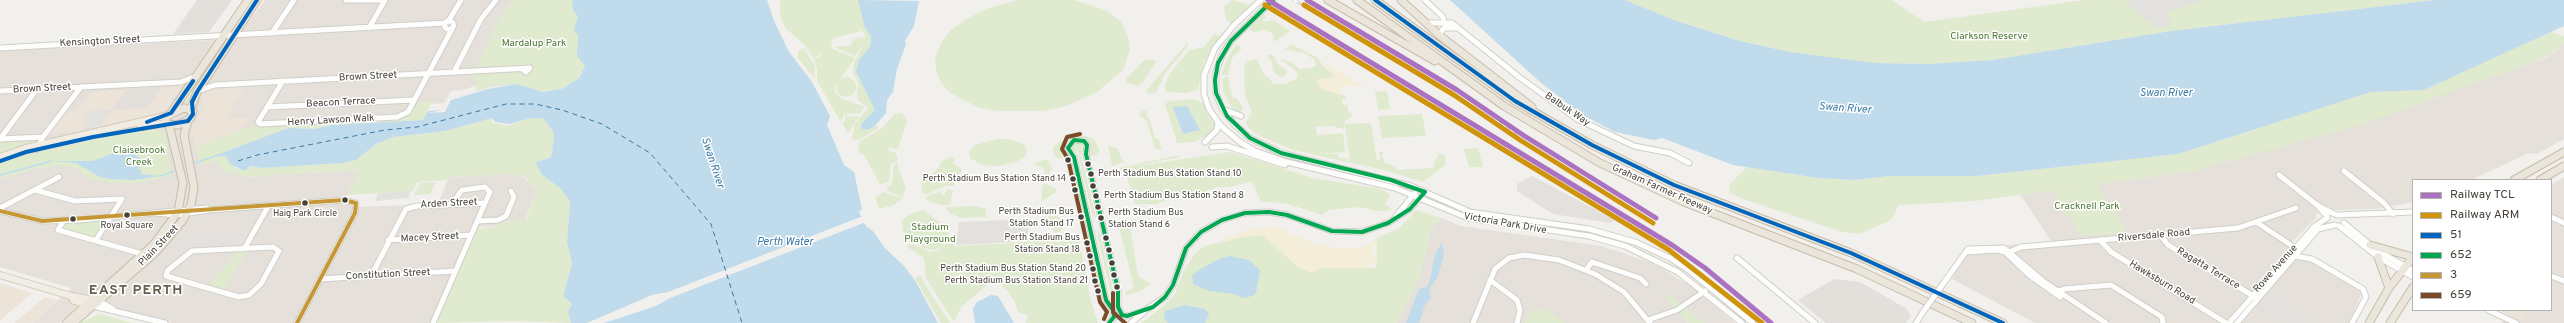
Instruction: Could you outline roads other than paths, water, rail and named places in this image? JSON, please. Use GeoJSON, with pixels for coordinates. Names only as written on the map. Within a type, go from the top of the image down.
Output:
{"type":"FeatureCollection","features":[{"type":"Feature","properties":{"kind":"highway"},"geometry":{"type":"LineString","coordinates":[[188,121],[178,125],[167,124],[170,114],[248,0]]}},
{"type":"Feature","properties":{"kind":"highway"},"geometry":{"type":"LineString","coordinates":[[170,114],[181,109],[191,109],[197,92],[257,0]]}},
{"type":"Feature","properties":{"kind":"highway"},"geometry":{"type":"LineString","coordinates":[[1328,0],[1463,77]]}},
{"type":"Feature","properties":{"kind":"highway","name":"Graham Farmer Freeway"},"geometry":{"type":"LineString","coordinates":[[1357,0],[1504,106],[1550,136],[1643,184],[1858,269],[1972,323]]}},
{"type":"Feature","properties":{"kind":"highway","name":"Graham Farmer Freeway"},"geometry":{"type":"LineString","coordinates":[[1375,0],[1509,97],[1592,145],[1674,185],[1851,253],[2003,323]]}},
{"type":"Feature","properties":{"kind":"highway"},"geometry":{"type":"LineString","coordinates":[[1401,0],[1439,35],[1549,121]]}},
{"type":"Feature","properties":{"kind":"highway","name":"Plain Street"},"geometry":{"type":"LineString","coordinates":[[66,323],[155,253],[172,235],[188,212],[194,187],[184,135],[188,121],[193,114],[191,109]]}},
{"type":"Feature","properties":{"kind":"highway","name":"Plain Street"},"geometry":{"type":"LineString","coordinates":[[73,323],[162,236],[178,212],[183,191],[181,170],[167,124]]}},
{"type":"Feature","properties":{"kind":"highway"},"geometry":{"type":"LineString","coordinates":[[2516,179],[2564,152]]}},
{"type":"Feature","properties":{"kind":"highway"},"geometry":{"type":"LineString","coordinates":[[2542,179],[2562,168]]}},
{"type":"Feature","properties":{"kind":"highway"},"geometry":{"type":"LineString","coordinates":[[2370,245],[2412,257]]}},
{"type":"Feature","properties":{"kind":"highway"},"geometry":{"type":"LineString","coordinates":[[2378,257],[2390,288]]}},
{"type":"Feature","properties":{"kind":"highway"},"geometry":{"type":"LineString","coordinates":[[2369,323],[2390,288],[2412,258]]}},
{"type":"Feature","properties":{"kind":"highway"},"geometry":{"type":"LineString","coordinates":[[2390,323],[2412,289]]}},
{"type":"Feature","properties":{"kind":"main road"},"geometry":{"type":"LineString","coordinates":[[0,157],[170,114]]}},
{"type":"Feature","properties":{"kind":"main road"},"geometry":{"type":"LineString","coordinates":[[0,162],[38,147],[167,124]]}},
{"type":"Feature","properties":{"kind":"main road"},"geometry":{"type":"LineString","coordinates":[[0,275],[71,296],[74,301],[93,303]]}},
{"type":"Feature","properties":{"kind":"street"},"geometry":{"type":"LineString","coordinates":[[272,33],[294,0]]}},
{"type":"Feature","properties":{"kind":"street"},"geometry":{"type":"LineString","coordinates":[[346,0],[384,0],[369,28]]}},
{"type":"Feature","properties":{"kind":"street","name":"Henry Lawson Walk"},"geometry":{"type":"LineString","coordinates":[[283,81],[258,122],[264,124],[397,117],[408,112],[428,74],[448,26],[461,0]]}},
{"type":"Feature","properties":{"kind":"street"},"geometry":{"type":"LineString","coordinates":[[454,72],[480,20],[496,0]]}},
{"type":"Feature","properties":{"kind":"street","name":"Victoria Park Drive"},"geometry":{"type":"LineString","coordinates":[[1261,0],[1235,24],[1210,56],[1203,82],[1206,102],[1218,122],[1240,142],[1271,157],[1374,183],[1414,195],[1459,216],[1475,220],[1589,236],[1625,246],[1657,260],[1705,291],[1742,323]]}},
{"type":"Feature","properties":{"kind":"street","name":"Victoria Park Drive"},"geometry":{"type":"LineString","coordinates":[[1273,0],[1243,27],[1231,41],[1222,55],[1216,72],[1216,93],[1222,108],[1238,128],[1264,146],[1281,153],[1391,180],[1425,192],[1470,212],[1589,229],[1635,242],[1670,258],[1690,271],[1753,323]]}},
{"type":"Feature","properties":{"kind":"street"},"geometry":{"type":"LineString","coordinates":[[1425,0],[1443,17],[1444,23]]}},
{"type":"Feature","properties":{"kind":"street","name":"Balbuk Way"},"geometry":{"type":"LineString","coordinates":[[1426,23],[1452,23],[1460,28],[1518,77],[1577,119],[1634,146],[1670,153],[1690,162]]}},
{"type":"Feature","properties":{"kind":"street","name":"Kensington Street"},"geometry":{"type":"LineString","coordinates":[[0,48],[369,28],[437,25],[448,26]]}},
{"type":"Feature","properties":{"kind":"street"},"geometry":{"type":"LineString","coordinates":[[1439,35],[1444,28],[1460,28]]}},
{"type":"Feature","properties":{"kind":"street","name":"Brown Street"},"geometry":{"type":"LineString","coordinates":[[197,92],[215,85],[522,69]]}},
{"type":"Feature","properties":{"kind":"street","name":"Brown Street"},"geometry":{"type":"LineString","coordinates":[[0,91],[181,82],[196,76]]}},
{"type":"Feature","properties":{"kind":"street"},"geometry":{"type":"LineString","coordinates":[[205,79],[215,85]]}},
{"type":"Feature","properties":{"kind":"street","name":"Brown Street"},"geometry":{"type":"LineString","coordinates":[[181,82],[189,86]]}},
{"type":"Feature","properties":{"kind":"street"},"geometry":{"type":"LineString","coordinates":[[38,147],[43,137],[81,87]]}},
{"type":"Feature","properties":{"kind":"street"},"geometry":{"type":"LineString","coordinates":[[0,139],[38,89]]}},
{"type":"Feature","properties":{"kind":"street","name":"Beacon Terrace"},"geometry":{"type":"LineString","coordinates":[[267,107],[414,100]]}},
{"type":"Feature","properties":{"kind":"street"},"geometry":{"type":"LineString","coordinates":[[1222,108],[1242,116]]}},
{"type":"Feature","properties":{"kind":"street"},"geometry":{"type":"LineString","coordinates":[[1205,142],[1217,130],[1218,122]]}},
{"type":"Feature","properties":{"kind":"street"},"geometry":{"type":"LineString","coordinates":[[0,139],[43,137]]}},
{"type":"Feature","properties":{"kind":"street"},"geometry":{"type":"LineString","coordinates":[[1114,317],[1112,308],[1106,300],[1074,157],[1068,148],[1069,144],[1074,140],[1084,141],[1087,145],[1086,154],[1118,290],[1118,307],[1131,323],[1146,310],[1159,302],[1170,291],[1182,256],[1190,243],[1207,227],[1222,220],[1245,213],[1269,212],[1287,215],[1332,231],[1352,233],[1376,228],[1394,219],[1410,209],[1425,192]]}},
{"type":"Feature","properties":{"kind":"street"},"geometry":{"type":"LineString","coordinates":[[1212,147],[1227,146],[1294,167],[1350,180],[1374,183]]}},
{"type":"Feature","properties":{"kind":"street"},"geometry":{"type":"LineString","coordinates":[[2344,171],[2384,203],[2393,214]]}},
{"type":"Feature","properties":{"kind":"street"},"geometry":{"type":"LineString","coordinates":[[2279,175],[2317,205],[2336,215],[2341,224],[2378,257],[2403,269],[2412,271]]}},
{"type":"Feature","properties":{"kind":"street"},"geometry":{"type":"LineString","coordinates":[[0,208],[59,177]]}},
{"type":"Feature","properties":{"kind":"street"},"geometry":{"type":"LineString","coordinates":[[452,204],[462,190],[485,187],[490,192],[485,203]]}},
{"type":"Feature","properties":{"kind":"street"},"geometry":{"type":"LineString","coordinates":[[35,190],[75,201],[122,199],[113,216],[96,240]]}},
{"type":"Feature","properties":{"kind":"street"},"geometry":{"type":"LineString","coordinates":[[1394,219],[1419,190]]}},
{"type":"Feature","properties":{"kind":"street"},"geometry":{"type":"LineString","coordinates":[[477,221],[498,220],[506,216],[514,197],[511,191]]}},
{"type":"Feature","properties":{"kind":"street"},"geometry":{"type":"LineString","coordinates":[[0,212],[36,221],[188,212],[344,200],[356,203],[355,213],[297,323]]}},
{"type":"Feature","properties":{"kind":"street","name":"Arden Street"},"geometry":{"type":"LineString","coordinates":[[371,276],[388,240],[406,209],[452,204],[485,203],[433,323]]}},
{"type":"Feature","properties":{"kind":"street"},"geometry":{"type":"LineString","coordinates":[[244,249],[269,205]]}},
{"type":"Feature","properties":{"kind":"street"},"geometry":{"type":"LineString","coordinates":[[2317,205],[2327,217],[2341,224],[2412,276]]}},
{"type":"Feature","properties":{"kind":"street","name":"Riversdale Road"},"geometry":{"type":"LineString","coordinates":[[1916,323],[1966,252],[1997,250],[2009,252],[2021,247],[2161,236],[2238,228],[2296,208]]}},
{"type":"Feature","properties":{"kind":"street"},"geometry":{"type":"LineString","coordinates":[[2327,217],[2336,215],[2356,216],[2412,212]]}},
{"type":"Feature","properties":{"kind":"street","name":"Rowe Avenue"},"geometry":{"type":"LineString","coordinates":[[2237,323],[2255,296],[2318,229],[2341,224],[2356,216]]}},
{"type":"Feature","properties":{"kind":"street","name":"Rowe Avenue"},"geometry":{"type":"LineString","coordinates":[[2228,323],[2295,256],[2315,226],[2327,217]]}},
{"type":"Feature","properties":{"kind":"street"},"geometry":{"type":"LineString","coordinates":[[2552,217],[2564,222]]}},
{"type":"Feature","properties":{"kind":"street"},"geometry":{"type":"LineString","coordinates":[[64,220],[58,230],[142,254]]}},
{"type":"Feature","properties":{"kind":"street"},"geometry":{"type":"LineString","coordinates":[[2256,222],[2298,250]]}},
{"type":"Feature","properties":{"kind":"street","name":"Macey Street"},"geometry":{"type":"LineString","coordinates":[[388,240],[471,235]]}},
{"type":"Feature","properties":{"kind":"street","name":"Ragatta Terrace"},"geometry":{"type":"LineString","coordinates":[[2161,236],[2168,245],[2255,296]]}},
{"type":"Feature","properties":{"kind":"street","name":"Hawksburn Road"},"geometry":{"type":"LineString","coordinates":[[2100,240],[2110,252],[2228,323]]}},
{"type":"Feature","properties":{"kind":"street"},"geometry":{"type":"LineString","coordinates":[[274,247],[279,251],[261,284],[250,295],[239,297],[166,276],[168,270],[192,251],[244,249],[274,247]]}},
{"type":"Feature","properties":{"kind":"street"},"geometry":{"type":"LineString","coordinates":[[2009,252],[2029,275],[2100,323]]}},
{"type":"Feature","properties":{"kind":"street"},"geometry":{"type":"LineString","coordinates":[[1473,323],[1490,280],[1499,264],[1516,256],[1545,257],[1586,270],[1624,292],[1649,321],[1677,310],[1705,291]]}},
{"type":"Feature","properties":{"kind":"street"},"geometry":{"type":"LineString","coordinates":[[2295,256],[2312,259],[2363,289],[2366,297],[2352,323]]}},
{"type":"Feature","properties":{"kind":"street"},"geometry":{"type":"LineString","coordinates":[[1737,258],[1816,323]]}},
{"type":"Feature","properties":{"kind":"street"},"geometry":{"type":"LineString","coordinates":[[1586,270],[1592,262],[1640,278],[1646,284]]}},
{"type":"Feature","properties":{"kind":"street","name":"Constitution Street"},"geometry":{"type":"LineString","coordinates":[[320,279],[455,271]]}},
{"type":"Feature","properties":{"kind":"street"},"geometry":{"type":"LineString","coordinates":[[2552,276],[2564,281]]}},
{"type":"Feature","properties":{"kind":"street"},"geometry":{"type":"LineString","coordinates":[[1490,280],[1518,300],[1520,310],[1517,323]]}},
{"type":"Feature","properties":{"kind":"street"},"geometry":{"type":"LineString","coordinates":[[2056,293],[2111,285],[2162,317],[2164,323]]}},
{"type":"Feature","properties":{"kind":"street"},"geometry":{"type":"LineString","coordinates":[[2056,293],[2106,323]]}},
{"type":"Feature","properties":{"kind":"street"},"geometry":{"type":"LineString","coordinates":[[93,303],[165,323]]}},
{"type":"Feature","properties":{"kind":"street"},"geometry":{"type":"LineString","coordinates":[[1109,323],[1114,317],[1146,310]]}},
{"type":"Feature","properties":{"kind":"street"},"geometry":{"type":"LineString","coordinates":[[2490,311],[2516,323]]}},
{"type":"Feature","properties":{"kind":"water","name":"Perth Water"},"geometry":{"type":"Polygon","coordinates":[[[572,0],[767,0],[774,21],[789,52],[812,82],[830,116],[827,125],[844,165],[854,172],[862,209],[859,212],[866,226],[873,231],[884,247],[904,266],[916,282],[938,323],[571,323],[568,312],[572,304],[563,296],[572,264],[567,243],[570,201],[560,188],[542,175],[535,162],[550,158],[552,154],[554,133],[543,118],[527,119],[509,124],[495,122],[492,118],[445,131],[393,137],[376,144],[356,160],[343,163],[261,168],[250,166],[244,171],[230,164],[226,156],[211,157],[288,128],[314,129],[332,125],[423,120],[428,111],[442,110],[448,98],[465,95],[491,87],[517,84],[543,92],[562,89],[579,78],[585,66],[577,56],[578,34],[575,33],[574,29],[578,17],[573,10],[572,0]]]}},
{"type":"Feature","properties":{"kind":"water"},"geometry":{"type":"Polygon","coordinates":[[[858,0],[919,1],[914,26],[905,41],[906,44],[897,69],[893,92],[887,100],[886,113],[875,126],[867,130],[862,129],[861,124],[875,110],[856,72],[859,60],[870,46],[871,36],[865,28],[858,0]]]}},
{"type":"Feature","properties":{"kind":"water","name":"Swan River"},"geometry":{"type":"Polygon","coordinates":[[[1450,0],[1625,0],[1674,20],[1740,41],[1790,52],[1876,63],[1927,64],[1992,60],[2171,31],[2435,0],[2564,0],[2564,26],[2424,90],[2371,92],[2178,154],[1977,176],[1889,176],[1855,180],[1818,178],[1733,165],[1662,138],[1654,140],[1615,132],[1581,114],[1540,82],[1450,0]]]}},
{"type":"Feature","properties":{"kind":"water"},"geometry":{"type":"Polygon","coordinates":[[[1187,106],[1200,130],[1183,134],[1173,107],[1187,106]]]}},
{"type":"Feature","properties":{"kind":"water"},"geometry":{"type":"Polygon","coordinates":[[[128,152],[141,158],[139,170],[142,171],[140,174],[160,176],[134,180],[111,179],[100,177],[76,163],[52,161],[93,161],[114,153],[128,152]]]}},
{"type":"Feature","properties":{"kind":"water"},"geometry":{"type":"Polygon","coordinates":[[[1442,242],[1444,256],[1437,278],[1429,289],[1431,298],[1425,305],[1419,323],[1406,323],[1418,291],[1421,288],[1426,288],[1429,283],[1435,255],[1442,242]]]}},
{"type":"Feature","properties":{"kind":"water"},"geometry":{"type":"Polygon","coordinates":[[[1230,256],[1249,260],[1260,270],[1256,293],[1252,296],[1243,298],[1234,294],[1209,291],[1193,284],[1192,276],[1197,271],[1221,258],[1230,256]]]}},
{"type":"Feature","properties":{"kind":"water"},"geometry":{"type":"Polygon","coordinates":[[[991,295],[998,296],[1014,323],[975,323],[973,308],[977,302],[991,295]]]}},
{"type":"Feature","properties":{"kind":"water"},"geometry":{"type":"Polygon","coordinates":[[[1185,305],[1205,309],[1209,314],[1205,323],[1168,323],[1164,318],[1165,311],[1185,305]]]}},
{"type":"Feature","properties":{"kind":"waterway"},"geometry":{"type":"LineString","coordinates":[[192,164],[213,157]]}},
{"type":"Feature","properties":{"kind":"waterway"},"geometry":{"type":"LineString","coordinates":[[0,175],[52,161]]}},
{"type":"Feature","properties":{"kind":"waterway"},"geometry":{"type":"LineString","coordinates":[[160,176],[177,170]]}},
{"type":"Feature","properties":{"kind":"railway"},"geometry":{"type":"LineString","coordinates":[[1294,0],[1583,173]]}},
{"type":"Feature","properties":{"kind":"rail line","name":"TCL"},"geometry":{"type":"LineString","coordinates":[[1268,0],[1672,245],[1705,268],[1771,323]]}},
{"type":"Feature","properties":{"kind":"rail line","name":"TCL"},"geometry":{"type":"LineString","coordinates":[[1307,0],[1457,90],[1523,135],[1656,218]]}},
{"type":"Feature","properties":{"kind":"rail line","name":"ARM"},"geometry":{"type":"LineString","coordinates":[[1265,5],[1669,250],[1701,273],[1762,323]]}},
{"type":"Feature","properties":{"kind":"rail line","name":"ARM"},"geometry":{"type":"LineString","coordinates":[[1304,5],[1454,95],[1520,140],[1653,223]]}},
{"type":"Feature","properties":{"kind":"place","name":"Perth Stadium Bus Station Stand 10"},"geometry":{"type":"Point","coordinates":[1091,174]}},
{"type":"Feature","properties":{"kind":"place","name":"Perth Stadium Bus Station Stand 14"},"geometry":{"type":"Point","coordinates":[1073,179]}},
{"type":"Feature","properties":{"kind":"place","name":"Perth Stadium Bus Station Stand 8"},"geometry":{"type":"Point","coordinates":[1096,196]}},
{"type":"Feature","properties":{"kind":"place","name":"Haig Park Circle"},"geometry":{"type":"Point","coordinates":[305,203]}},
{"type":"Feature","properties":{"kind":"place","name":"Royal Square"},"geometry":{"type":"Point","coordinates":[127,215]}},
{"type":"Feature","properties":{"kind":"place","name":"Perth Stadium Bus Station Stand 17"},"geometry":{"type":"Point","coordinates":[1081,217]}},
{"type":"Feature","properties":{"kind":"place","name":"Perth Stadium Bus Station Stand 6"},"geometry":{"type":"Point","coordinates":[1101,218]}},
{"type":"Feature","properties":{"kind":"place","name":"Perth Stadium Bus Station Stand 18"},"geometry":{"type":"Point","coordinates":[1087,243]}},
{"type":"Feature","properties":{"kind":"place","name":"Perth Stadium Bus Station Stand 20"},"geometry":{"type":"Point","coordinates":[1093,269]}},
{"type":"Feature","properties":{"kind":"place","name":"Perth Stadium Bus Station Stand 21"},"geometry":{"type":"Point","coordinates":[1095,281]}},
{"type":"Feature","properties":{"kind":"district","name":"EAST PERTH"},"geometry":{"type":"Point","coordinates":[136,291]}},
{"type":"Feature","properties":{"kind":"park label","name":"Clarkson Reserve"},"geometry":{"type":"Point","coordinates":[1989,37]}},
{"type":"Feature","properties":{"kind":"park label","name":"Mardalup Park"},"geometry":{"type":"Point","coordinates":[534,44]}},
{"type":"Feature","properties":{"kind":"park label","name":"Claisebrook Creek"},"geometry":{"type":"Point","coordinates":[139,156]}},
{"type":"Feature","properties":{"kind":"park label","name":"Cracknell Park"},"geometry":{"type":"Point","coordinates":[2087,207]}},
{"type":"Feature","properties":{"kind":"park label","name":"Stadium Playground"},"geometry":{"type":"Point","coordinates":[930,234]}}]}
